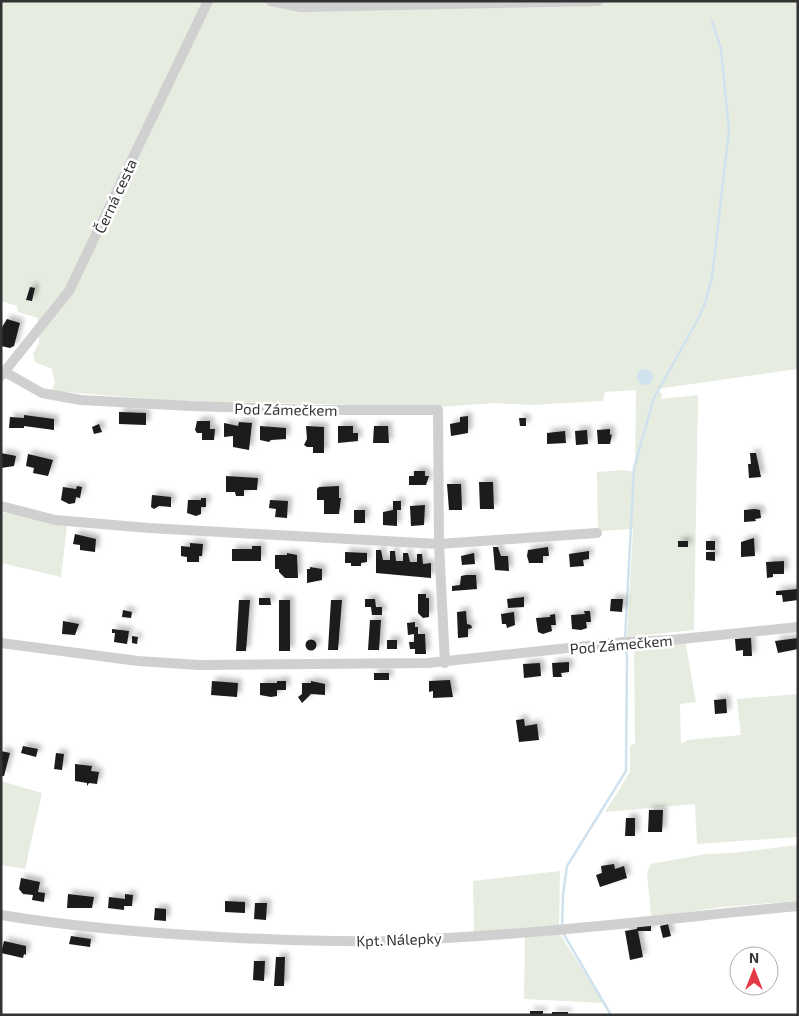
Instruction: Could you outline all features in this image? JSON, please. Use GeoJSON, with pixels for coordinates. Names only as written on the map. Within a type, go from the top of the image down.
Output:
{"type":"FeatureCollection","features":[{"type":"Feature","properties":{"kind":"street","name":"Černá cesta"},"geometry":{"type":"LineString","coordinates":[[3,374],[70,291],[208,1]]}},
{"type":"Feature","properties":{"kind":"street"},"geometry":{"type":"LineString","coordinates":[[271,1],[300,7],[598,1]]}},
{"type":"Feature","properties":{"kind":"street","name":"Pod Zámečkem"},"geometry":{"type":"LineString","coordinates":[[3,374],[42,393],[81,400],[307,410],[438,410],[439,544],[445,663]]}},
{"type":"Feature","properties":{"kind":"street"},"geometry":{"type":"LineString","coordinates":[[1,506],[55,520],[139,527],[439,544],[597,533]]}},
{"type":"Feature","properties":{"kind":"street","name":"Pod Zámečkem"},"geometry":{"type":"LineString","coordinates":[[1,643],[138,661],[199,665],[445,663],[625,641],[671,640],[798,627]]}},
{"type":"Feature","properties":{"kind":"street","name":"Kpt. Nálepky"},"geometry":{"type":"LineString","coordinates":[[1,915],[54,924],[138,932],[291,941],[389,941],[563,929],[798,906]]}},
{"type":"Feature","properties":{"kind":"shaded area"},"geometry":{"type":"Polygon","coordinates":[[[1,1],[798,1],[798,369],[657,389],[662,394],[661,399],[698,395],[694,630],[627,637],[633,529],[598,531],[597,472],[623,470],[635,472],[636,390],[605,392],[603,401],[530,405],[494,403],[440,407],[177,401],[52,391],[55,382],[52,369],[35,362],[33,354],[39,343],[38,318],[18,312],[17,306],[1,301],[1,1]]]}},
{"type":"Feature","properties":{"kind":"shaded area"},"geometry":{"type":"Polygon","coordinates":[[[1,512],[67,526],[61,577],[1,563],[1,512]]]}},
{"type":"Feature","properties":{"kind":"shaded area"},"geometry":{"type":"Polygon","coordinates":[[[685,640],[696,702],[680,704],[681,744],[688,740],[741,735],[737,699],[798,694],[798,837],[697,844],[695,804],[605,812],[630,772],[630,745],[635,744],[634,646],[685,640]]]}},
{"type":"Feature","properties":{"kind":"shaded area"},"geometry":{"type":"Polygon","coordinates":[[[1,781],[42,793],[25,869],[1,865],[1,781]]]}},
{"type":"Feature","properties":{"kind":"shaded area"},"geometry":{"type":"Polygon","coordinates":[[[798,845],[798,901],[722,907],[653,917],[651,915],[647,873],[651,864],[706,854],[734,853],[798,845]]]}},
{"type":"Feature","properties":{"kind":"shaded area"},"geometry":{"type":"Polygon","coordinates":[[[560,871],[559,927],[474,932],[473,881],[560,871]]]}},
{"type":"Feature","properties":{"kind":"shaded area"},"geometry":{"type":"Polygon","coordinates":[[[559,933],[604,1003],[524,999],[525,936],[559,933]]]}},
{"type":"Feature","properties":{"kind":"water"},"geometry":{"type":"Polygon","coordinates":[[[642,369],[648,369],[653,374],[651,383],[642,385],[637,380],[637,374],[642,369]]]}},
{"type":"Feature","properties":{"kind":"building"},"geometry":{"type":"Polygon","coordinates":[[[30,287],[35,288],[32,301],[26,300],[30,287]]]}},
{"type":"Feature","properties":{"kind":"building"},"geometry":{"type":"Polygon","coordinates":[[[7,319],[20,323],[14,346],[10,348],[1,346],[1,329],[7,319]]]}},
{"type":"Feature","properties":{"kind":"building"},"geometry":{"type":"Polygon","coordinates":[[[119,412],[146,413],[146,425],[119,424],[119,412]]]}},
{"type":"Feature","properties":{"kind":"building"},"geometry":{"type":"Polygon","coordinates":[[[24,415],[54,419],[54,430],[24,426],[24,428],[9,428],[10,417],[24,418],[24,415]]]}},
{"type":"Feature","properties":{"kind":"building"},"geometry":{"type":"Polygon","coordinates":[[[468,416],[468,433],[451,436],[450,424],[460,422],[460,417],[468,416]]]}},
{"type":"Feature","properties":{"kind":"building"},"geometry":{"type":"Polygon","coordinates":[[[519,418],[526,418],[526,426],[520,426],[519,418]]]}},
{"type":"Feature","properties":{"kind":"building"},"geometry":{"type":"Polygon","coordinates":[[[197,421],[210,421],[210,429],[215,429],[214,440],[202,440],[202,433],[197,433],[195,430],[197,421]]]}},
{"type":"Feature","properties":{"kind":"building"},"geometry":{"type":"Polygon","coordinates":[[[239,422],[252,423],[249,450],[233,447],[233,436],[224,437],[224,423],[238,426],[239,422]]]}},
{"type":"Feature","properties":{"kind":"building"},"geometry":{"type":"Polygon","coordinates":[[[99,424],[102,432],[94,434],[92,427],[99,424]]]}},
{"type":"Feature","properties":{"kind":"building"},"geometry":{"type":"Polygon","coordinates":[[[260,426],[286,428],[286,439],[271,440],[269,442],[260,440],[260,426]]]}},
{"type":"Feature","properties":{"kind":"building"},"geometry":{"type":"Polygon","coordinates":[[[306,426],[324,427],[324,453],[313,453],[313,447],[304,445],[307,439],[306,426]]]}},
{"type":"Feature","properties":{"kind":"building"},"geometry":{"type":"Polygon","coordinates":[[[338,426],[353,426],[353,433],[358,433],[358,441],[338,443],[338,426]]]}},
{"type":"Feature","properties":{"kind":"building"},"geometry":{"type":"Polygon","coordinates":[[[374,426],[388,426],[389,443],[373,443],[374,426]]]}},
{"type":"Feature","properties":{"kind":"building"},"geometry":{"type":"Polygon","coordinates":[[[610,429],[610,435],[612,434],[610,444],[598,444],[597,430],[610,429]]]}},
{"type":"Feature","properties":{"kind":"building"},"geometry":{"type":"Polygon","coordinates":[[[587,430],[588,444],[576,445],[575,431],[587,430]]]}},
{"type":"Feature","properties":{"kind":"building"},"geometry":{"type":"Polygon","coordinates":[[[565,431],[566,443],[547,444],[547,433],[565,431]]]}},
{"type":"Feature","properties":{"kind":"building"},"geometry":{"type":"Polygon","coordinates":[[[1,453],[16,456],[14,466],[1,468],[1,453]]]}},
{"type":"Feature","properties":{"kind":"building"},"geometry":{"type":"Polygon","coordinates":[[[750,453],[756,453],[761,477],[749,478],[748,464],[751,464],[750,453]]]}},
{"type":"Feature","properties":{"kind":"building"},"geometry":{"type":"Polygon","coordinates":[[[28,454],[53,460],[48,476],[33,473],[34,468],[26,466],[28,454]]]}},
{"type":"Feature","properties":{"kind":"building"},"geometry":{"type":"Polygon","coordinates":[[[414,471],[425,471],[425,476],[429,476],[426,485],[409,485],[409,476],[414,476],[414,471]]]}},
{"type":"Feature","properties":{"kind":"building"},"geometry":{"type":"Polygon","coordinates":[[[226,476],[258,478],[257,490],[244,490],[244,496],[236,496],[235,492],[226,492],[226,476]]]}},
{"type":"Feature","properties":{"kind":"building"},"geometry":{"type":"Polygon","coordinates":[[[479,482],[493,482],[494,509],[480,509],[479,482]]]}},
{"type":"Feature","properties":{"kind":"building"},"geometry":{"type":"Polygon","coordinates":[[[447,484],[461,484],[462,510],[449,510],[447,484]]]}},
{"type":"Feature","properties":{"kind":"building"},"geometry":{"type":"Polygon","coordinates":[[[77,486],[82,487],[80,498],[76,497],[75,503],[69,504],[61,500],[63,487],[76,489],[77,486]]]}},
{"type":"Feature","properties":{"kind":"building"},"geometry":{"type":"Polygon","coordinates":[[[339,486],[339,498],[341,498],[339,514],[324,514],[324,500],[317,500],[317,489],[319,487],[339,486]]]}},
{"type":"Feature","properties":{"kind":"building"},"geometry":{"type":"Polygon","coordinates":[[[152,495],[171,497],[171,507],[159,506],[154,509],[151,507],[152,495]]]}},
{"type":"Feature","properties":{"kind":"building"},"geometry":{"type":"Polygon","coordinates":[[[201,498],[206,498],[206,507],[201,507],[201,514],[196,516],[187,513],[188,500],[201,500],[201,498]]]}},
{"type":"Feature","properties":{"kind":"building"},"geometry":{"type":"Polygon","coordinates":[[[270,500],[288,501],[287,518],[275,517],[276,509],[269,508],[270,500]]]}},
{"type":"Feature","properties":{"kind":"building"},"geometry":{"type":"Polygon","coordinates":[[[393,501],[401,501],[401,510],[397,510],[397,526],[383,525],[383,512],[393,510],[393,501]]]}},
{"type":"Feature","properties":{"kind":"building"},"geometry":{"type":"Polygon","coordinates":[[[425,505],[424,525],[411,526],[410,506],[425,505]]]}},
{"type":"Feature","properties":{"kind":"building"},"geometry":{"type":"Polygon","coordinates":[[[354,510],[365,510],[365,523],[354,523],[354,510]]]}},
{"type":"Feature","properties":{"kind":"building"},"geometry":{"type":"Polygon","coordinates":[[[744,510],[760,510],[761,518],[755,519],[756,521],[744,522],[744,510]]]}},
{"type":"Feature","properties":{"kind":"building"},"geometry":{"type":"Polygon","coordinates":[[[75,534],[96,539],[95,552],[80,550],[80,545],[73,544],[75,534]]]}},
{"type":"Feature","properties":{"kind":"building"},"geometry":{"type":"Polygon","coordinates":[[[754,538],[755,556],[741,557],[741,542],[754,538]]]}},
{"type":"Feature","properties":{"kind":"building"},"geometry":{"type":"Polygon","coordinates":[[[678,541],[688,541],[688,547],[678,547],[678,541]]]}},
{"type":"Feature","properties":{"kind":"building"},"geometry":{"type":"Polygon","coordinates":[[[706,541],[715,541],[715,550],[706,550],[706,541]]]}},
{"type":"Feature","properties":{"kind":"building"},"geometry":{"type":"Polygon","coordinates":[[[190,543],[203,544],[202,556],[199,556],[199,562],[187,562],[187,557],[181,556],[181,546],[190,547],[190,543]]]}},
{"type":"Feature","properties":{"kind":"building"},"geometry":{"type":"Polygon","coordinates":[[[252,546],[261,546],[261,561],[232,561],[232,549],[252,549],[252,546]]]}},
{"type":"Feature","properties":{"kind":"building"},"geometry":{"type":"Polygon","coordinates":[[[493,547],[498,547],[501,556],[508,556],[509,571],[495,570],[493,547]]]}},
{"type":"Feature","properties":{"kind":"building"},"geometry":{"type":"Polygon","coordinates":[[[548,547],[549,556],[543,556],[543,563],[529,563],[528,550],[548,547]]]}},
{"type":"Feature","properties":{"kind":"building"},"geometry":{"type":"Polygon","coordinates":[[[376,550],[381,550],[383,560],[390,560],[390,551],[395,551],[396,561],[403,561],[403,553],[408,553],[410,562],[417,562],[417,554],[422,554],[423,564],[431,563],[431,578],[376,573],[376,550]]]}},
{"type":"Feature","properties":{"kind":"building"},"geometry":{"type":"Polygon","coordinates":[[[589,551],[589,559],[583,560],[584,566],[570,567],[569,554],[589,551]]]}},
{"type":"Feature","properties":{"kind":"building"},"geometry":{"type":"Polygon","coordinates":[[[345,552],[367,553],[367,562],[361,563],[361,566],[351,566],[351,563],[345,563],[345,552]]]}},
{"type":"Feature","properties":{"kind":"building"},"geometry":{"type":"Polygon","coordinates":[[[706,552],[715,552],[715,561],[706,560],[706,552]]]}},
{"type":"Feature","properties":{"kind":"building"},"geometry":{"type":"Polygon","coordinates":[[[287,553],[297,555],[298,578],[285,578],[279,572],[279,569],[275,569],[275,555],[287,555],[287,553]]]}},
{"type":"Feature","properties":{"kind":"building"},"geometry":{"type":"Polygon","coordinates":[[[474,553],[475,564],[462,565],[461,556],[474,553]]]}},
{"type":"Feature","properties":{"kind":"building"},"geometry":{"type":"Polygon","coordinates":[[[784,561],[784,574],[773,574],[773,577],[767,578],[766,562],[784,561]]]}},
{"type":"Feature","properties":{"kind":"building"},"geometry":{"type":"Polygon","coordinates":[[[310,567],[322,569],[322,580],[307,583],[307,569],[310,569],[310,567]]]}},
{"type":"Feature","properties":{"kind":"building"},"geometry":{"type":"Polygon","coordinates":[[[476,575],[477,589],[452,591],[452,586],[460,585],[461,576],[476,575]]]}},
{"type":"Feature","properties":{"kind":"building"},"geometry":{"type":"Polygon","coordinates":[[[798,589],[798,600],[783,602],[782,595],[776,595],[776,591],[798,589]]]}},
{"type":"Feature","properties":{"kind":"building"},"geometry":{"type":"Polygon","coordinates":[[[418,594],[426,594],[426,598],[429,598],[429,617],[423,618],[418,613],[418,594]]]}},
{"type":"Feature","properties":{"kind":"building"},"geometry":{"type":"Polygon","coordinates":[[[524,597],[524,607],[508,608],[507,599],[524,597]]]}},
{"type":"Feature","properties":{"kind":"building"},"geometry":{"type":"Polygon","coordinates":[[[259,598],[270,598],[271,605],[259,605],[259,598]]]}},
{"type":"Feature","properties":{"kind":"building"},"geometry":{"type":"Polygon","coordinates":[[[365,599],[375,599],[376,607],[382,607],[382,615],[372,615],[371,607],[365,607],[365,599]]]}},
{"type":"Feature","properties":{"kind":"building"},"geometry":{"type":"Polygon","coordinates":[[[611,599],[623,599],[622,612],[610,611],[611,599]]]}},
{"type":"Feature","properties":{"kind":"building"},"geometry":{"type":"Polygon","coordinates":[[[239,600],[250,600],[246,651],[236,651],[239,600]]]}},
{"type":"Feature","properties":{"kind":"building"},"geometry":{"type":"Polygon","coordinates":[[[279,600],[290,600],[290,651],[279,651],[279,600]]]}},
{"type":"Feature","properties":{"kind":"building"},"geometry":{"type":"Polygon","coordinates":[[[331,600],[342,600],[338,650],[328,650],[331,600]]]}},
{"type":"Feature","properties":{"kind":"building"},"geometry":{"type":"Polygon","coordinates":[[[123,610],[132,612],[131,618],[122,617],[123,610]]]}},
{"type":"Feature","properties":{"kind":"building"},"geometry":{"type":"Polygon","coordinates":[[[466,611],[467,624],[471,625],[472,628],[468,629],[468,637],[458,638],[457,612],[466,611]]]}},
{"type":"Feature","properties":{"kind":"building"},"geometry":{"type":"Polygon","coordinates":[[[584,611],[590,611],[591,622],[586,622],[587,628],[581,630],[572,629],[571,615],[585,614],[584,611]]]}},
{"type":"Feature","properties":{"kind":"building"},"geometry":{"type":"Polygon","coordinates":[[[514,612],[515,625],[507,628],[506,624],[502,624],[501,614],[514,612]]]}},
{"type":"Feature","properties":{"kind":"building"},"geometry":{"type":"Polygon","coordinates":[[[555,614],[556,625],[551,625],[552,631],[543,634],[538,632],[536,618],[550,617],[550,615],[555,614]]]}},
{"type":"Feature","properties":{"kind":"building"},"geometry":{"type":"Polygon","coordinates":[[[370,620],[381,620],[379,650],[368,650],[370,620]]]}},
{"type":"Feature","properties":{"kind":"building"},"geometry":{"type":"Polygon","coordinates":[[[63,621],[79,624],[75,635],[62,634],[63,621]]]}},
{"type":"Feature","properties":{"kind":"building"},"geometry":{"type":"Polygon","coordinates":[[[415,622],[415,627],[418,627],[418,634],[425,634],[426,654],[415,654],[415,649],[410,649],[409,642],[414,642],[414,634],[408,635],[407,623],[415,622]]]}},
{"type":"Feature","properties":{"kind":"building"},"geometry":{"type":"Polygon","coordinates":[[[112,629],[129,631],[127,644],[114,642],[115,633],[112,633],[112,629]]]}},
{"type":"Feature","properties":{"kind":"building"},"geometry":{"type":"Polygon","coordinates":[[[132,636],[138,637],[137,644],[132,643],[132,636]]]}},
{"type":"Feature","properties":{"kind":"building"},"geometry":{"type":"Polygon","coordinates":[[[751,638],[752,656],[743,656],[743,650],[736,651],[735,639],[751,638]]]}},
{"type":"Feature","properties":{"kind":"building"},"geometry":{"type":"Polygon","coordinates":[[[798,638],[798,649],[778,653],[775,641],[798,638]]]}},
{"type":"Feature","properties":{"kind":"building"},"geometry":{"type":"Polygon","coordinates":[[[311,639],[317,645],[311,651],[305,645],[311,639]]]}},
{"type":"Feature","properties":{"kind":"building"},"geometry":{"type":"Polygon","coordinates":[[[387,640],[397,640],[397,649],[387,649],[387,640]]]}},
{"type":"Feature","properties":{"kind":"building"},"geometry":{"type":"Polygon","coordinates":[[[569,662],[569,672],[561,673],[562,677],[553,677],[552,663],[569,662]]]}},
{"type":"Feature","properties":{"kind":"building"},"geometry":{"type":"Polygon","coordinates":[[[540,663],[541,676],[524,678],[523,664],[540,663]]]}},
{"type":"Feature","properties":{"kind":"building"},"geometry":{"type":"Polygon","coordinates":[[[374,673],[389,673],[389,680],[374,680],[374,673]]]}},
{"type":"Feature","properties":{"kind":"building"},"geometry":{"type":"Polygon","coordinates":[[[450,680],[453,697],[433,698],[433,691],[429,692],[429,681],[450,680]]]}},
{"type":"Feature","properties":{"kind":"building"},"geometry":{"type":"Polygon","coordinates":[[[212,681],[238,683],[237,697],[211,695],[212,681]]]}},
{"type":"Feature","properties":{"kind":"building"},"geometry":{"type":"Polygon","coordinates":[[[277,681],[286,681],[286,690],[277,690],[277,696],[260,695],[260,683],[277,683],[277,681]]]}},
{"type":"Feature","properties":{"kind":"building"},"geometry":{"type":"Polygon","coordinates":[[[311,681],[325,684],[325,695],[311,694],[302,703],[298,697],[302,694],[302,683],[311,683],[311,681]]]}},
{"type":"Feature","properties":{"kind":"building"},"geometry":{"type":"Polygon","coordinates":[[[726,699],[727,713],[715,714],[714,700],[726,699]]]}},
{"type":"Feature","properties":{"kind":"building"},"geometry":{"type":"Polygon","coordinates":[[[524,719],[525,726],[537,724],[539,740],[519,742],[516,720],[524,719]]]}},
{"type":"Feature","properties":{"kind":"building"},"geometry":{"type":"Polygon","coordinates":[[[23,746],[38,749],[36,757],[21,753],[23,746]]]}},
{"type":"Feature","properties":{"kind":"building"},"geometry":{"type":"Polygon","coordinates":[[[1,751],[10,753],[4,776],[1,776],[1,751]]]}},
{"type":"Feature","properties":{"kind":"building"},"geometry":{"type":"Polygon","coordinates":[[[56,753],[64,754],[62,770],[54,769],[56,753]]]}},
{"type":"Feature","properties":{"kind":"building"},"geometry":{"type":"Polygon","coordinates":[[[75,764],[92,766],[91,771],[99,772],[97,784],[89,783],[87,786],[87,783],[75,781],[75,764]]]}},
{"type":"Feature","properties":{"kind":"building"},"geometry":{"type":"Polygon","coordinates":[[[649,810],[663,810],[662,832],[648,832],[649,810]]]}},
{"type":"Feature","properties":{"kind":"building"},"geometry":{"type":"Polygon","coordinates":[[[626,818],[635,818],[635,836],[625,836],[626,818]]]}},
{"type":"Feature","properties":{"kind":"building"},"geometry":{"type":"Polygon","coordinates":[[[614,864],[615,869],[624,866],[627,878],[600,887],[596,875],[602,873],[601,866],[614,864]]]}},
{"type":"Feature","properties":{"kind":"building"},"geometry":{"type":"Polygon","coordinates":[[[21,878],[40,882],[38,892],[45,893],[44,902],[32,900],[33,895],[23,894],[19,889],[21,878]]]}},
{"type":"Feature","properties":{"kind":"building"},"geometry":{"type":"Polygon","coordinates":[[[68,894],[94,897],[92,908],[67,908],[68,894]]]}},
{"type":"Feature","properties":{"kind":"building"},"geometry":{"type":"Polygon","coordinates":[[[125,894],[133,895],[132,906],[124,906],[124,910],[108,908],[109,897],[125,899],[125,894]]]}},
{"type":"Feature","properties":{"kind":"building"},"geometry":{"type":"Polygon","coordinates":[[[225,901],[245,902],[245,913],[225,912],[225,901]]]}},
{"type":"Feature","properties":{"kind":"building"},"geometry":{"type":"Polygon","coordinates":[[[255,903],[267,903],[266,920],[254,919],[255,903]]]}},
{"type":"Feature","properties":{"kind":"building"},"geometry":{"type":"Polygon","coordinates":[[[155,908],[166,909],[166,921],[154,920],[155,908]]]}},
{"type":"Feature","properties":{"kind":"building"},"geometry":{"type":"Polygon","coordinates":[[[668,924],[671,936],[663,938],[660,926],[668,924]]]}},
{"type":"Feature","properties":{"kind":"building"},"geometry":{"type":"Polygon","coordinates":[[[637,925],[651,925],[651,931],[638,931],[643,957],[630,960],[625,931],[637,929],[637,925]]]}},
{"type":"Feature","properties":{"kind":"building"},"geometry":{"type":"Polygon","coordinates":[[[71,936],[91,939],[90,947],[69,944],[71,936]]]}},
{"type":"Feature","properties":{"kind":"building"},"geometry":{"type":"Polygon","coordinates":[[[4,941],[26,946],[26,955],[24,954],[23,958],[1,953],[4,941]]]}},
{"type":"Feature","properties":{"kind":"building"},"geometry":{"type":"Polygon","coordinates":[[[276,957],[285,957],[284,986],[274,986],[276,957]]]}},
{"type":"Feature","properties":{"kind":"building"},"geometry":{"type":"Polygon","coordinates":[[[254,961],[265,961],[264,981],[253,980],[254,961]]]}},
{"type":"Feature","properties":{"kind":"building"},"geometry":{"type":"Polygon","coordinates":[[[530,1011],[543,1011],[543,1015],[530,1015],[530,1011]]]}},
{"type":"Feature","properties":{"kind":"building"},"geometry":{"type":"Polygon","coordinates":[[[552,1012],[568,1012],[568,1015],[552,1015],[552,1012]]]}},
{"type":"Feature","properties":{"kind":"waterway"},"geometry":{"type":"LineString","coordinates":[[625,640],[634,468],[654,398],[697,321],[705,304],[712,277],[729,131],[721,49],[712,21]]}},
{"type":"Feature","properties":{"kind":"waterway"},"geometry":{"type":"LineString","coordinates":[[562,928],[563,895],[567,866],[626,771],[627,656],[625,645]]}},
{"type":"Feature","properties":{"kind":"waterway"},"geometry":{"type":"LineString","coordinates":[[563,933],[611,1015]]}}]}
